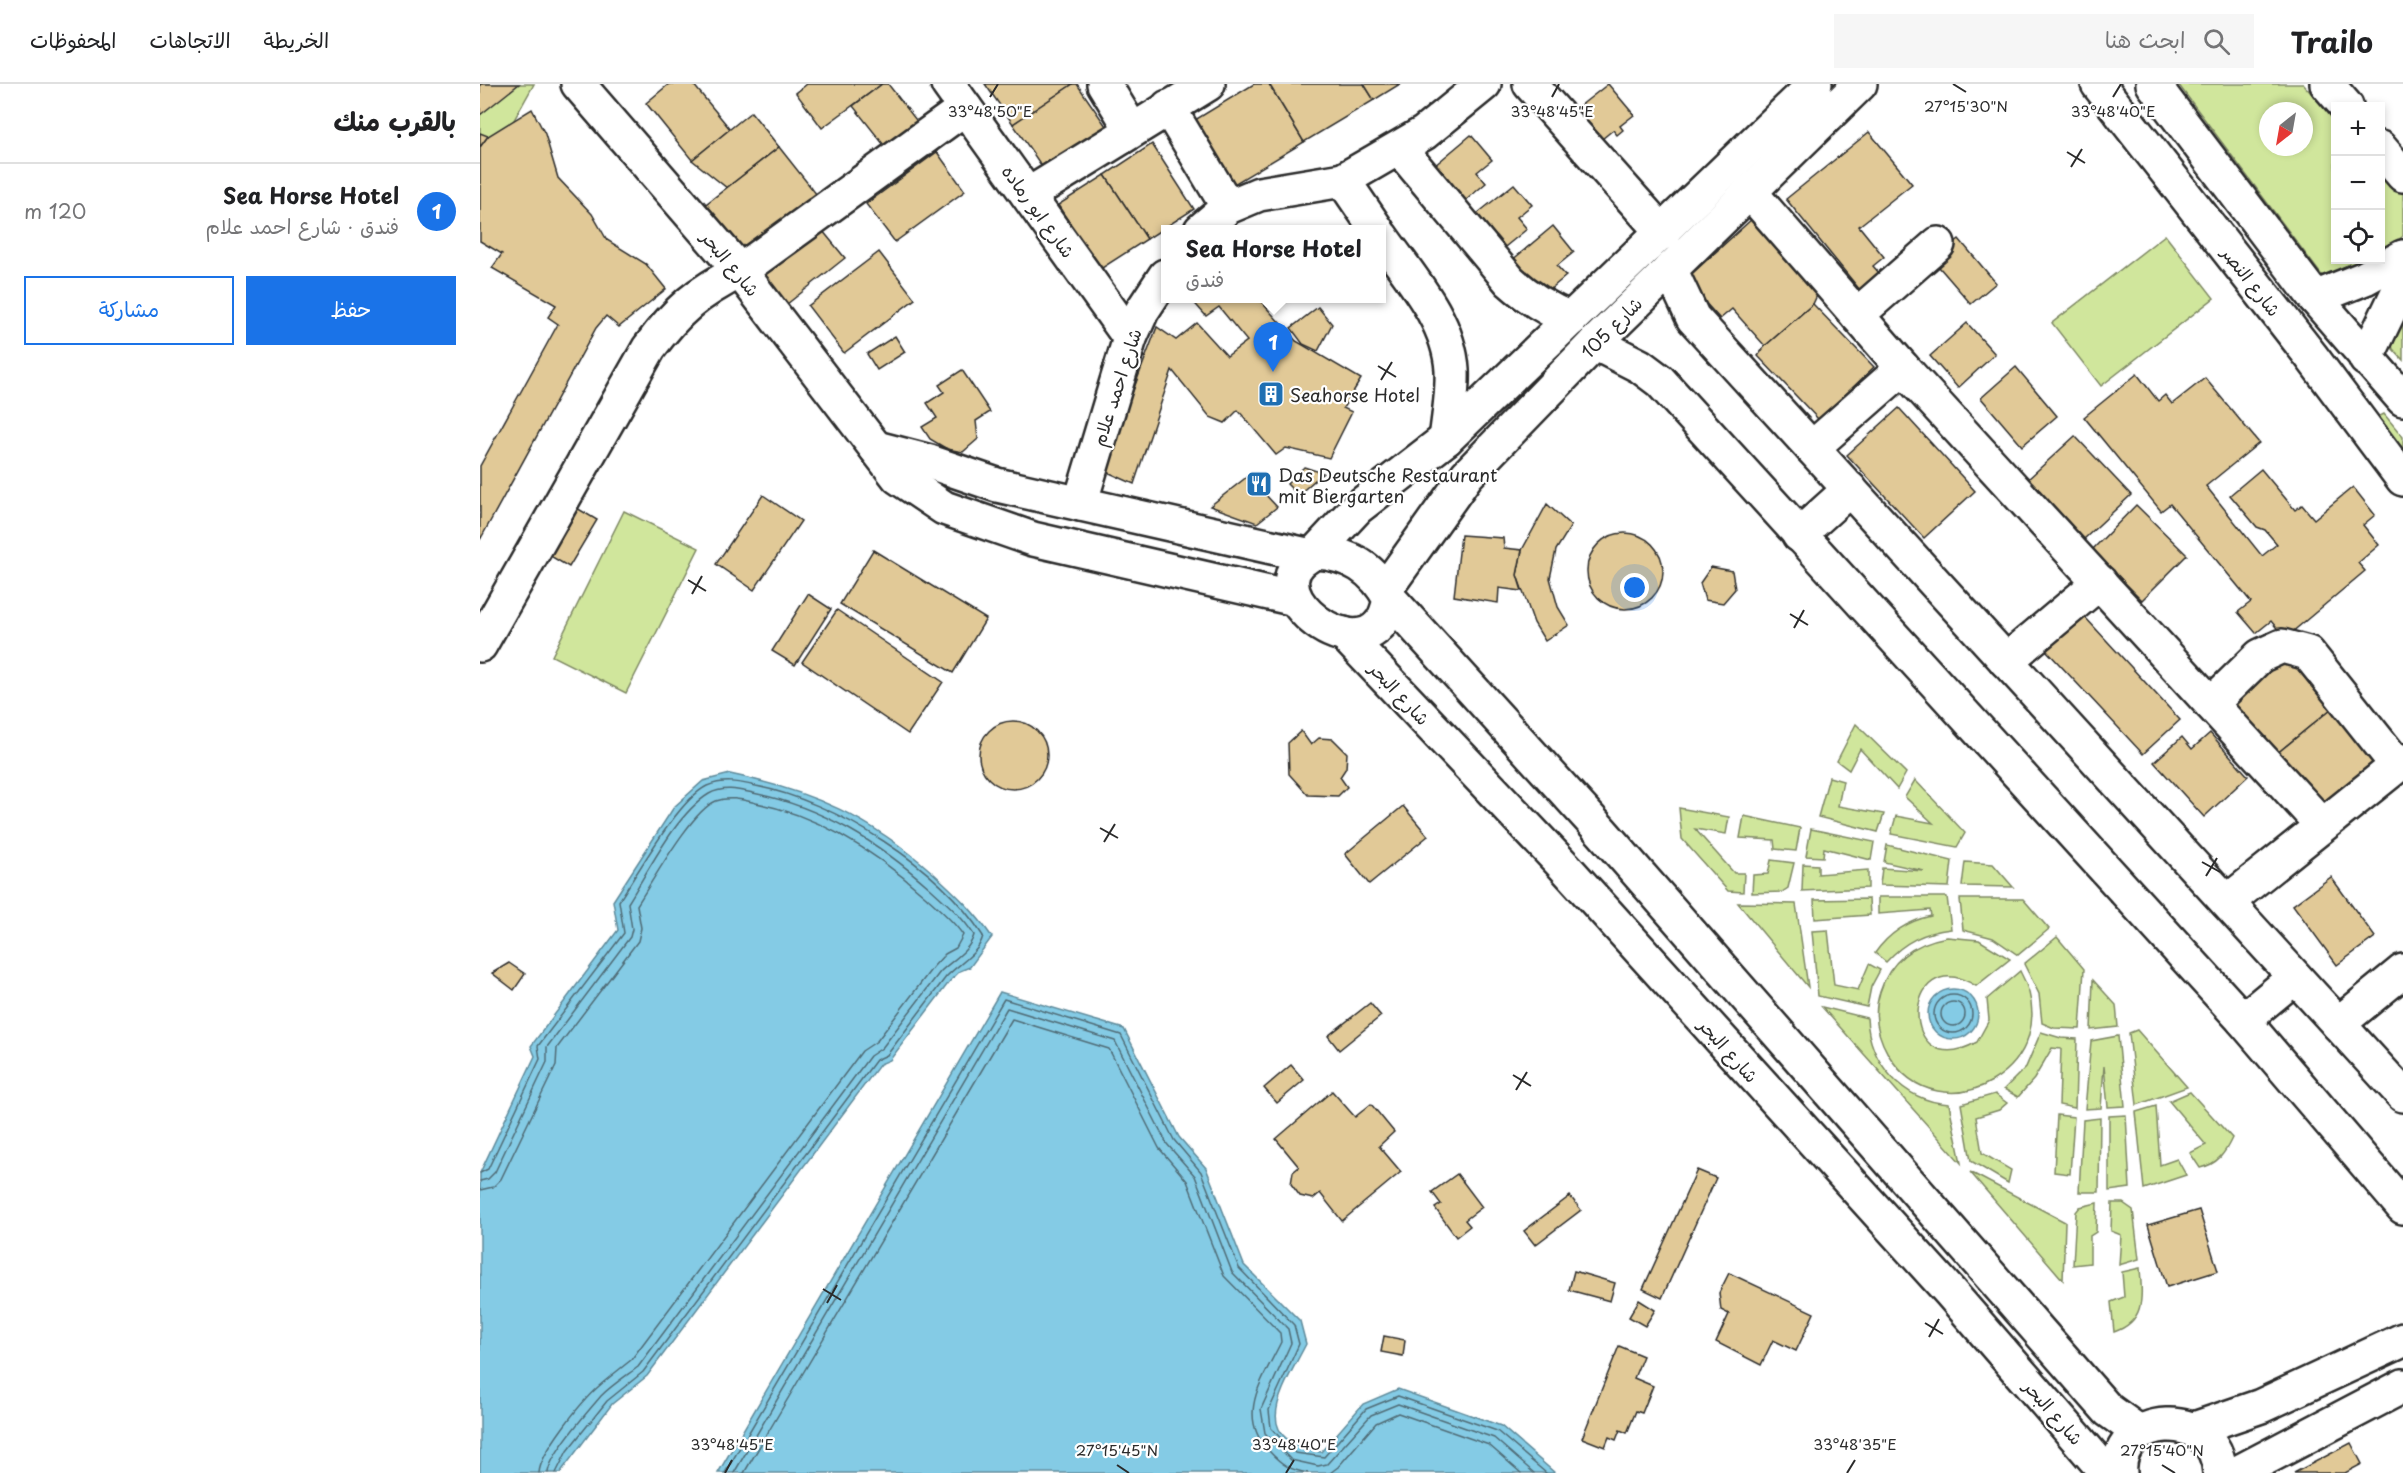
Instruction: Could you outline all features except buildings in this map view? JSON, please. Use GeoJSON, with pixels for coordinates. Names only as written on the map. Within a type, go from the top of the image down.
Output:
{"type":"FeatureCollection","features":[{"type":"Feature","properties":{"kind":"street","name":"شارع البحر"},"geometry":{"type":"LineString","coordinates":[[578,84],[740,271],[898,477],[944,508],[1033,539],[1295,599]]}},
{"type":"Feature","properties":{"kind":"street"},"geometry":{"type":"LineString","coordinates":[[1104,84],[1132,130]]}},
{"type":"Feature","properties":{"kind":"street"},"geometry":{"type":"LineString","coordinates":[[1028,195],[1208,84]]}},
{"type":"Feature","properties":{"kind":"street"},"geometry":{"type":"LineString","coordinates":[[1207,225],[1228,207],[1259,194],[1342,180],[1400,149],[1484,84]]}},
{"type":"Feature","properties":{"kind":"street"},"geometry":{"type":"LineString","coordinates":[[1530,84],[1663,232]]}},
{"type":"Feature","properties":{"kind":"street","name":"شارع 105"},"geometry":{"type":"LineString","coordinates":[[1311,553],[1357,508],[1446,439],[1815,84]]}},
{"type":"Feature","properties":{"kind":"street","name":"شارع 105"},"geometry":{"type":"LineString","coordinates":[[1388,595],[1467,475],[1594,344],[1860,84]]}},
{"type":"Feature","properties":{"kind":"street","name":"شارع النصر"},"geometry":{"type":"LineString","coordinates":[[2098,84],[2311,356],[2403,479]]}},
{"type":"Feature","properties":{"kind":"street"},"geometry":{"type":"LineString","coordinates":[[2153,84],[2315,298],[2403,399]]}},
{"type":"Feature","properties":{"kind":"street"},"geometry":{"type":"LineString","coordinates":[[2327,84],[2343,102]]}},
{"type":"Feature","properties":{"kind":"street"},"geometry":{"type":"LineString","coordinates":[[480,645],[649,348],[683,306],[706,288],[740,271],[957,96]]}},
{"type":"Feature","properties":{"kind":"street","name":"شارع ابو رماده"},"geometry":{"type":"LineString","coordinates":[[957,96],[1130,338]]}},
{"type":"Feature","properties":{"kind":"street"},"geometry":{"type":"LineString","coordinates":[[1168,107],[1228,207]]}},
{"type":"Feature","properties":{"kind":"street"},"geometry":{"type":"LineString","coordinates":[[1400,149],[1510,282],[1545,307],[1571,319]]}},
{"type":"Feature","properties":{"kind":"street"},"geometry":{"type":"LineString","coordinates":[[2385,154],[2403,175]]}},
{"type":"Feature","properties":{"kind":"street"},"geometry":{"type":"LineString","coordinates":[[1342,180],[1374,225]]}},
{"type":"Feature","properties":{"kind":"street"},"geometry":{"type":"LineString","coordinates":[[1750,192],[1903,368],[2322,825]]}},
{"type":"Feature","properties":{"kind":"street"},"geometry":{"type":"LineString","coordinates":[[1386,243],[1430,307],[1445,336],[1452,369],[1446,439]]}},
{"type":"Feature","properties":{"kind":"street"},"geometry":{"type":"LineString","coordinates":[[1857,315],[1938,244]]}},
{"type":"Feature","properties":{"kind":"street"},"geometry":{"type":"LineString","coordinates":[[2315,298],[2365,278],[2403,257]]}},
{"type":"Feature","properties":{"kind":"street"},"geometry":{"type":"LineString","coordinates":[[1670,269],[1693,318],[2403,1095]]}},
{"type":"Feature","properties":{"kind":"street","name":"شارع احمد علام"},"geometry":{"type":"LineString","coordinates":[[1080,504],[1130,338],[1142,311],[1161,282]]}},
{"type":"Feature","properties":{"kind":"street"},"geometry":{"type":"LineString","coordinates":[[2366,359],[2403,282]]}},
{"type":"Feature","properties":{"kind":"street"},"geometry":{"type":"LineString","coordinates":[[1594,344],[1640,366],[1660,381],[2243,1020],[2403,1207]]}},
{"type":"Feature","properties":{"kind":"street"},"geometry":{"type":"LineString","coordinates":[[1812,448],[1903,368]]}},
{"type":"Feature","properties":{"kind":"street"},"geometry":{"type":"LineString","coordinates":[[876,448],[930,462],[997,485],[1311,553],[1332,553],[1356,562],[1376,577],[1388,595],[1602,832],[2108,1410],[2140,1433]]}},
{"type":"Feature","properties":{"kind":"street"},"geometry":{"type":"LineString","coordinates":[[1799,535],[1850,489]]}},
{"type":"Feature","properties":{"kind":"street"},"geometry":{"type":"LineString","coordinates":[[1311,553],[1293,575],[1295,599],[1316,621],[1344,634],[1357,636],[1369,633],[1379,626],[1388,595]]}},
{"type":"Feature","properties":{"kind":"street"},"geometry":{"type":"LineString","coordinates":[[2006,661],[2100,582]]}},
{"type":"Feature","properties":{"kind":"street","name":"شارع البحر"},"geometry":{"type":"LineString","coordinates":[[1344,634],[1564,866],[1950,1292],[2107,1473]]}},
{"type":"Feature","properties":{"kind":"street"},"geometry":{"type":"LineString","coordinates":[[2211,704],[2260,656],[2282,646],[2308,653],[2400,763],[2227,902]]}},
{"type":"Feature","properties":{"kind":"street"},"geometry":{"type":"LineString","coordinates":[[1564,866],[1602,832]]}},
{"type":"Feature","properties":{"kind":"street"},"geometry":{"type":"LineString","coordinates":[[2338,1024],[2403,971]]}},
{"type":"Feature","properties":{"kind":"street"},"geometry":{"type":"LineString","coordinates":[[2243,1020],[2295,977]]}},
{"type":"Feature","properties":{"kind":"street"},"geometry":{"type":"LineString","coordinates":[[1950,1292],[1975,1260]]}},
{"type":"Feature","properties":{"kind":"street"},"geometry":{"type":"LineString","coordinates":[[2194,1429],[2261,1406],[2403,1340]]}},
{"type":"Feature","properties":{"kind":"street"},"geometry":{"type":"LineString","coordinates":[[2236,1473],[2403,1386]]}},
{"type":"Feature","properties":{"kind":"street"},"geometry":{"type":"LineString","coordinates":[[2120,1473],[2126,1449],[2140,1433],[2157,1425],[2176,1424],[2194,1429],[2210,1442],[2219,1461],[2220,1473]]}},
{"type":"Feature","properties":{"kind":"green space"},"geometry":{"type":"Polygon","coordinates":[[[480,84],[534,84],[480,181],[480,84]]]}},
{"type":"Feature","properties":{"kind":"green space"},"geometry":{"type":"Polygon","coordinates":[[[2178,84],[2303,84],[2331,116],[2331,264],[2366,264],[2329,281],[2323,277],[2178,84]]]}},
{"type":"Feature","properties":{"kind":"green space"},"geometry":{"type":"Polygon","coordinates":[[[2385,175],[2403,194],[2403,236],[2385,252],[2385,175]]]}},
{"type":"Feature","properties":{"kind":"green space"},"geometry":{"type":"Polygon","coordinates":[[[2165,235],[2214,298],[2101,386],[2052,323],[2165,235]]]}},
{"type":"Feature","properties":{"kind":"green space"},"geometry":{"type":"Polygon","coordinates":[[[2403,314],[2403,360],[2393,349],[2389,336],[2403,314]]]}},
{"type":"Feature","properties":{"kind":"green space"},"geometry":{"type":"Polygon","coordinates":[[[2384,414],[2403,437],[2403,461],[2376,425],[2378,417],[2384,414]]]}},
{"type":"Feature","properties":{"kind":"green space"},"geometry":{"type":"Polygon","coordinates":[[[624,511],[699,548],[626,693],[552,656],[624,511]]]}},
{"type":"Feature","properties":{"kind":"green space"},"geometry":{"type":"Polygon","coordinates":[[[1856,724],[1906,773],[1897,789],[1860,749],[1849,770],[1837,761],[1856,724]]]}},
{"type":"Feature","properties":{"kind":"green space"},"geometry":{"type":"Polygon","coordinates":[[[1829,777],[1843,781],[1838,806],[1884,814],[1878,832],[1818,817],[1829,777]]]}},
{"type":"Feature","properties":{"kind":"green space"},"geometry":{"type":"Polygon","coordinates":[[[1915,780],[1965,833],[1957,847],[1891,834],[1896,816],[1933,823],[1905,797],[1915,780]]]}},
{"type":"Feature","properties":{"kind":"green space"},"geometry":{"type":"Polygon","coordinates":[[[1679,808],[1729,817],[1726,834],[1695,829],[1734,873],[1744,873],[1743,892],[1728,891],[1682,839],[1679,808]]]}},
{"type":"Feature","properties":{"kind":"green space"},"geometry":{"type":"Polygon","coordinates":[[[1744,816],[1800,828],[1796,851],[1775,849],[1774,840],[1740,838],[1744,816]]]}},
{"type":"Feature","properties":{"kind":"green space"},"geometry":{"type":"Polygon","coordinates":[[[1811,829],[1874,842],[1871,860],[1824,848],[1823,857],[1806,856],[1811,829]]]}},
{"type":"Feature","properties":{"kind":"green space"},"geometry":{"type":"Polygon","coordinates":[[[1887,845],[1952,861],[1949,887],[1880,885],[1882,868],[1924,871],[1884,862],[1887,845]]]}},
{"type":"Feature","properties":{"kind":"green space"},"geometry":{"type":"Polygon","coordinates":[[[1771,860],[1794,863],[1788,888],[1782,892],[1752,893],[1753,875],[1768,874],[1771,860]]]}},
{"type":"Feature","properties":{"kind":"green space"},"geometry":{"type":"Polygon","coordinates":[[[1965,862],[1993,864],[2013,887],[1962,886],[1965,862]]]}},
{"type":"Feature","properties":{"kind":"green space"},"geometry":{"type":"Polygon","coordinates":[[[1803,864],[1818,865],[1818,874],[1868,870],[1868,888],[1802,891],[1803,864]]]}},
{"type":"Feature","properties":{"kind":"green space"},"geometry":{"type":"Polygon","coordinates":[[[1878,897],[1947,897],[1951,929],[1915,939],[1886,962],[1875,953],[1886,939],[1907,925],[1931,916],[1930,910],[1878,914],[1878,897]]]}},
{"type":"Feature","properties":{"kind":"green space"},"geometry":{"type":"Polygon","coordinates":[[[1869,899],[1870,915],[1815,919],[1814,900],[1869,899]]]}},
{"type":"Feature","properties":{"kind":"green space"},"geometry":{"type":"Polygon","coordinates":[[[1960,899],[2023,899],[2049,929],[2018,955],[1993,938],[1963,930],[1960,899]]]}},
{"type":"Feature","properties":{"kind":"green space"},"geometry":{"type":"Polygon","coordinates":[[[1738,903],[1796,904],[1808,987],[1738,903]]]}},
{"type":"Feature","properties":{"kind":"green space"},"geometry":{"type":"Polygon","coordinates":[[[1828,930],[1834,985],[1858,990],[1869,964],[1880,970],[1871,987],[1867,1007],[1818,996],[1812,931],[1828,930]]]}},
{"type":"Feature","properties":{"kind":"green space"},"geometry":{"type":"Polygon","coordinates":[[[1947,937],[1979,940],[2010,959],[1976,986],[1951,977],[1933,982],[1922,995],[1918,1014],[1921,1032],[1932,1046],[1951,1051],[1977,1042],[1989,1020],[1987,999],[2020,971],[2031,1005],[2028,1036],[2015,1062],[1993,1081],[1966,1091],[1937,1091],[1910,1079],[1888,1054],[1877,1024],[1880,992],[1884,981],[1897,962],[1924,944],[1947,937]]]}},
{"type":"Feature","properties":{"kind":"green space"},"geometry":{"type":"Polygon","coordinates":[[[2057,937],[2084,969],[2080,1029],[2054,1028],[2042,1023],[2039,994],[2024,964],[2057,937]]]}},
{"type":"Feature","properties":{"kind":"green space"},"geometry":{"type":"Polygon","coordinates":[[[2093,980],[2116,1005],[2118,1027],[2091,1030],[2093,980]]]}},
{"type":"Feature","properties":{"kind":"green space"},"geometry":{"type":"Polygon","coordinates":[[[1822,1007],[1867,1018],[1874,1050],[1891,1077],[1917,1096],[1949,1104],[1961,1163],[1822,1007]]]}},
{"type":"Feature","properties":{"kind":"green space"},"geometry":{"type":"Polygon","coordinates":[[[2137,1030],[2187,1087],[2137,1105],[2129,1033],[2137,1030]]]}},
{"type":"Feature","properties":{"kind":"green space"},"geometry":{"type":"Polygon","coordinates":[[[2041,1032],[2061,1038],[2077,1039],[2075,1108],[2059,1105],[2061,1049],[2052,1048],[2034,1079],[2018,1097],[2004,1089],[2026,1067],[2041,1032]]]}},
{"type":"Feature","properties":{"kind":"green space"},"geometry":{"type":"Polygon","coordinates":[[[2118,1036],[2125,1106],[2108,1107],[2104,1066],[2101,1108],[2085,1109],[2091,1041],[2118,1036]]]}},
{"type":"Feature","properties":{"kind":"green space"},"geometry":{"type":"Polygon","coordinates":[[[2190,1092],[2232,1138],[2220,1157],[2212,1164],[2200,1168],[2190,1153],[2206,1145],[2169,1101],[2190,1092]]]}},
{"type":"Feature","properties":{"kind":"green space"},"geometry":{"type":"Polygon","coordinates":[[[1995,1094],[2007,1103],[1999,1110],[1976,1117],[1982,1153],[2011,1170],[2008,1183],[1971,1161],[1961,1104],[1995,1094]]]}},
{"type":"Feature","properties":{"kind":"green space"},"geometry":{"type":"Polygon","coordinates":[[[2156,1106],[2160,1165],[2177,1159],[2186,1175],[2144,1189],[2136,1112],[2156,1106]]]}},
{"type":"Feature","properties":{"kind":"green space"},"geometry":{"type":"Polygon","coordinates":[[[2057,1115],[2074,1117],[2070,1174],[2054,1172],[2057,1115]]]}},
{"type":"Feature","properties":{"kind":"green space"},"geometry":{"type":"Polygon","coordinates":[[[2126,1115],[2130,1188],[2109,1191],[2109,1116],[2126,1115]]]}},
{"type":"Feature","properties":{"kind":"green space"},"geometry":{"type":"Polygon","coordinates":[[[2100,1118],[2099,1192],[2079,1192],[2083,1120],[2100,1118]]]}},
{"type":"Feature","properties":{"kind":"green space"},"geometry":{"type":"Polygon","coordinates":[[[1970,1172],[2065,1222],[2063,1280],[1970,1172]]]}},
{"type":"Feature","properties":{"kind":"green space"},"geometry":{"type":"Polygon","coordinates":[[[2097,1203],[2096,1232],[2090,1236],[2090,1263],[2073,1265],[2076,1212],[2080,1207],[2097,1203]]]}},
{"type":"Feature","properties":{"kind":"green space"},"geometry":{"type":"Polygon","coordinates":[[[2112,1203],[2123,1203],[2133,1210],[2139,1259],[2119,1265],[2121,1235],[2111,1231],[2112,1203]]]}},
{"type":"Feature","properties":{"kind":"green space"},"geometry":{"type":"Polygon","coordinates":[[[2140,1268],[2141,1298],[2137,1315],[2124,1327],[2114,1332],[2111,1302],[2124,1297],[2122,1272],[2140,1268]]]}},
{"type":"Feature","properties":{"kind":"water"},"geometry":{"type":"Polygon","coordinates":[[[730,774],[814,798],[839,809],[886,836],[933,873],[979,919],[992,937],[970,967],[960,971],[950,981],[890,1060],[880,1064],[647,1376],[612,1404],[560,1473],[480,1473],[480,1173],[535,1056],[531,1046],[618,930],[613,901],[674,807],[703,781],[730,774]]]}},
{"type":"Feature","properties":{"kind":"water"},"geometry":{"type":"Polygon","coordinates":[[[1948,989],[1958,989],[1971,996],[1978,1009],[1978,1019],[1971,1032],[1958,1039],[1948,1039],[1939,1035],[1932,1028],[1928,1019],[1928,1009],[1932,1000],[1939,993],[1948,989]]]}},
{"type":"Feature","properties":{"kind":"water"},"geometry":{"type":"Polygon","coordinates":[[[1000,992],[1124,1029],[1179,1137],[1206,1168],[1244,1265],[1300,1321],[1306,1344],[1288,1377],[1277,1410],[1277,1424],[1284,1436],[1298,1446],[1321,1452],[1363,1404],[1398,1389],[1501,1426],[1555,1473],[718,1473],[1000,992]]]}},
{"type":"Feature","properties":{"kind":"place","name":"Sea Horse Hotel"},"geometry":{"type":"Point","coordinates":[1273,372]}},
{"type":"Feature","properties":{"kind":"place","name":"Seahorse Hotel"},"geometry":{"type":"Point","coordinates":[1271,394]}},
{"type":"Feature","properties":{"kind":"place","name":"Das Deutsche Restaurant mit Biergarten"},"geometry":{"type":"Point","coordinates":[1259,484]}}]}
